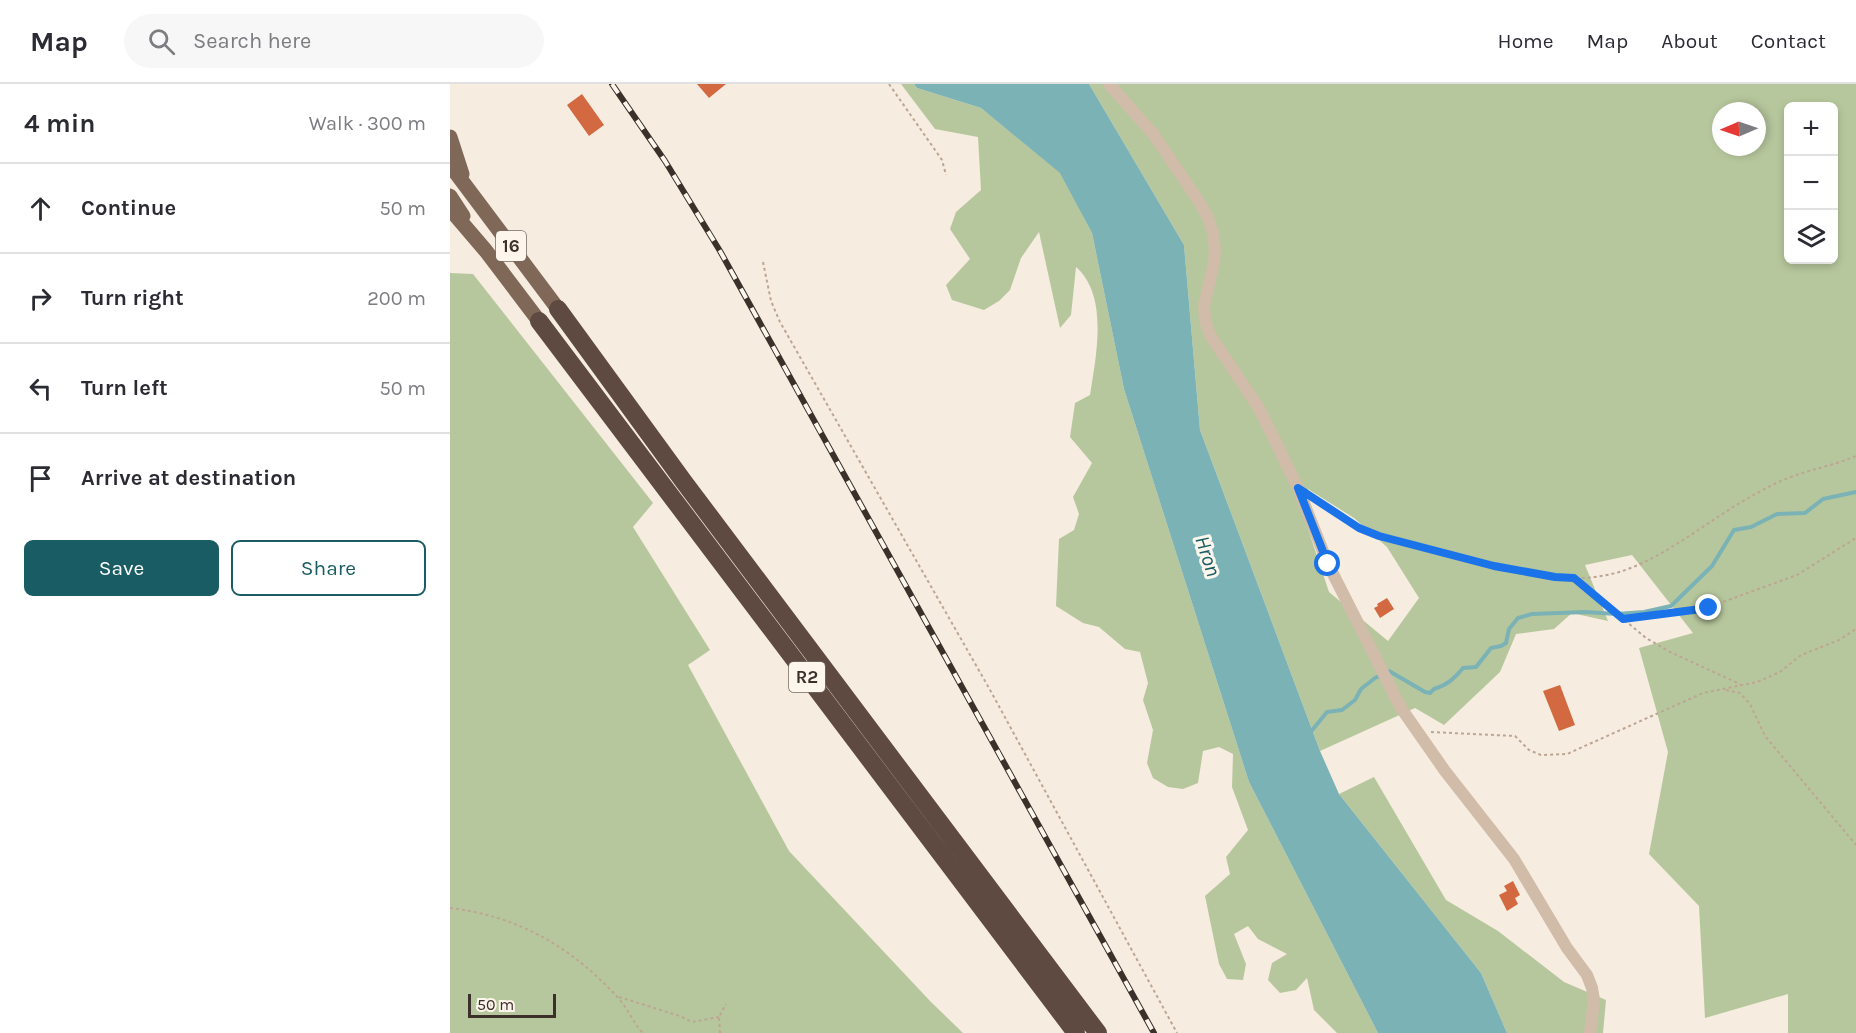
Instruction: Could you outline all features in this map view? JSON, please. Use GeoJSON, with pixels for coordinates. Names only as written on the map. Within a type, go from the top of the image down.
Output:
{"type":"FeatureCollection","features":[{"type":"Feature","properties":{"kind":"highway","name":"R2"},"geometry":{"type":"LineString","coordinates":[[558,309],[691,491],[1098,1033]]}},
{"type":"Feature","properties":{"kind":"highway","name":"R2"},"geometry":{"type":"LineString","coordinates":[[539,321],[1076,1033]]}},
{"type":"Feature","properties":{"kind":"main road"},"geometry":{"type":"LineString","coordinates":[[450,137],[464,183]]}},
{"type":"Feature","properties":{"kind":"main road","name":"16"},"geometry":{"type":"LineString","coordinates":[[450,165],[558,309]]}},
{"type":"Feature","properties":{"kind":"main road","name":"16"},"geometry":{"type":"LineString","coordinates":[[450,196],[486,251],[539,321]]}},
{"type":"Feature","properties":{"kind":"main road"},"geometry":{"type":"LineString","coordinates":[[450,209],[486,251]]}},
{"type":"Feature","properties":{"kind":"street"},"geometry":{"type":"LineString","coordinates":[[1109,84],[1154,135],[1208,218],[1215,249],[1204,305],[1205,320],[1210,335],[1259,408],[1298,488],[1328,564],[1401,708],[1445,771],[1514,859],[1567,948],[1587,975],[1594,1000],[1590,1033]]}},
{"type":"Feature","properties":{"kind":"path"},"geometry":{"type":"LineString","coordinates":[[889,84],[942,160],[946,175]]}},
{"type":"Feature","properties":{"kind":"path"},"geometry":{"type":"LineString","coordinates":[[763,262],[771,301],[780,322],[989,688],[1177,1033]]}},
{"type":"Feature","properties":{"kind":"path"},"geometry":{"type":"LineString","coordinates":[[1298,488],[1359,528],[1379,536],[1494,566],[1555,577],[1596,578],[1629,569],[1651,559],[1748,498],[1778,482],[1833,466],[1856,456]]}},
{"type":"Feature","properties":{"kind":"path"},"geometry":{"type":"LineString","coordinates":[[1623,619],[1709,608],[1797,575],[1856,538]]}},
{"type":"Feature","properties":{"kind":"path"},"geometry":{"type":"LineString","coordinates":[[1574,578],[1646,638],[1740,685]]}},
{"type":"Feature","properties":{"kind":"path"},"geometry":{"type":"LineString","coordinates":[[1416,731],[1515,736],[1529,750],[1541,755],[1567,754],[1702,693],[1726,690],[1780,672],[1801,655],[1839,640],[1856,629]]}},
{"type":"Feature","properties":{"kind":"path"},"geometry":{"type":"LineString","coordinates":[[1726,690],[1740,693],[1750,704],[1765,736],[1856,845]]}},
{"type":"Feature","properties":{"kind":"path"},"geometry":{"type":"LineString","coordinates":[[450,908],[493,915],[535,933],[570,953],[617,996],[641,1033]]}},
{"type":"Feature","properties":{"kind":"path"},"geometry":{"type":"LineString","coordinates":[[617,996],[692,1022],[719,1017]]}},
{"type":"Feature","properties":{"kind":"path"},"geometry":{"type":"LineString","coordinates":[[720,1033],[719,1017],[726,1004]]}},
{"type":"Feature","properties":{"kind":"green space"},"geometry":{"type":"Polygon","coordinates":[[[901,84],[914,84],[917,88],[981,108],[1061,173],[1092,233],[1124,389],[1249,782],[1378,1033],[1337,1033],[1314,1010],[1307,978],[1296,990],[1280,993],[1268,980],[1272,963],[1287,954],[1258,939],[1248,926],[1234,934],[1246,964],[1243,980],[1227,979],[1219,964],[1205,896],[1230,874],[1226,857],[1248,830],[1232,787],[1233,754],[1219,747],[1203,751],[1198,783],[1183,789],[1168,787],[1153,778],[1147,763],[1153,730],[1143,700],[1148,683],[1140,652],[1125,649],[1099,627],[1083,623],[1056,606],[1059,539],[1074,530],[1079,514],[1073,497],[1092,463],[1070,437],[1075,403],[1090,395],[1098,327],[1093,294],[1086,279],[1076,267],[1071,315],[1060,328],[1039,232],[1021,258],[1010,290],[999,301],[984,310],[952,300],[946,285],[970,259],[950,229],[956,212],[981,190],[978,137],[935,129],[901,84]]]}},
{"type":"Feature","properties":{"kind":"green space"},"geometry":{"type":"Polygon","coordinates":[[[1089,84],[1856,84],[1856,1033],[1788,1033],[1788,994],[1705,1018],[1699,906],[1649,854],[1668,752],[1639,648],[1693,633],[1632,555],[1585,565],[1608,621],[1572,613],[1554,629],[1516,634],[1500,672],[1444,725],[1415,708],[1320,751],[1200,430],[1184,245],[1089,84]],[[1308,489],[1304,517],[1329,592],[1388,641],[1419,598],[1387,547],[1354,518],[1308,489]]]}},
{"type":"Feature","properties":{"kind":"green space"},"geometry":{"type":"Polygon","coordinates":[[[450,273],[473,274],[653,503],[633,527],[710,650],[688,665],[789,851],[963,1033],[450,1033],[450,273]]]}},
{"type":"Feature","properties":{"kind":"green space"},"geometry":{"type":"Polygon","coordinates":[[[1374,777],[1446,900],[1498,931],[1564,982],[1606,1000],[1603,1033],[1507,1033],[1481,973],[1339,794],[1374,777]]]}},
{"type":"Feature","properties":{"kind":"water","name":"Hron"},"geometry":{"type":"Polygon","coordinates":[[[914,84],[1089,84],[1184,245],[1200,430],[1320,751],[1339,794],[1481,973],[1507,1033],[1378,1033],[1249,782],[1124,389],[1092,233],[1060,173],[981,108],[917,88],[914,84]]]}},
{"type":"Feature","properties":{"kind":"building"},"geometry":{"type":"Polygon","coordinates":[[[697,84],[726,84],[709,98],[697,84]]]}},
{"type":"Feature","properties":{"kind":"building"},"geometry":{"type":"Polygon","coordinates":[[[582,94],[604,125],[589,136],[567,105],[582,94]]]}},
{"type":"Feature","properties":{"kind":"building"},"geometry":{"type":"Polygon","coordinates":[[[1387,598],[1394,609],[1380,618],[1374,608],[1387,598]]]}},
{"type":"Feature","properties":{"kind":"building"},"geometry":{"type":"Polygon","coordinates":[[[1560,685],[1575,725],[1559,731],[1543,691],[1560,685]]]}},
{"type":"Feature","properties":{"kind":"building"},"geometry":{"type":"Polygon","coordinates":[[[1513,881],[1520,895],[1515,898],[1518,904],[1507,911],[1499,895],[1507,891],[1504,886],[1513,881]]]}},
{"type":"Feature","properties":{"kind":"waterway"},"geometry":{"type":"LineString","coordinates":[[1309,734],[1327,712],[1342,710],[1355,700],[1361,689],[1389,671],[1425,692],[1430,693],[1443,686],[1463,668],[1476,667],[1491,648],[1506,643],[1509,629],[1518,618],[1532,614],[1644,612],[1671,606],[1712,566],[1734,530],[1751,527],[1777,514],[1805,513],[1823,499],[1856,492]]}},
{"type":"Feature","properties":{"kind":"railway"},"geometry":{"type":"LineString","coordinates":[[612,84],[665,161],[720,251],[1154,1033]]}},
{"type":"Feature","properties":{"kind":"route"},"geometry":{"type":"LineString","coordinates":[[1328,564],[1298,488],[1359,528],[1379,536],[1494,566],[1555,577],[1574,578],[1623,619],[1709,608]]}}]}
